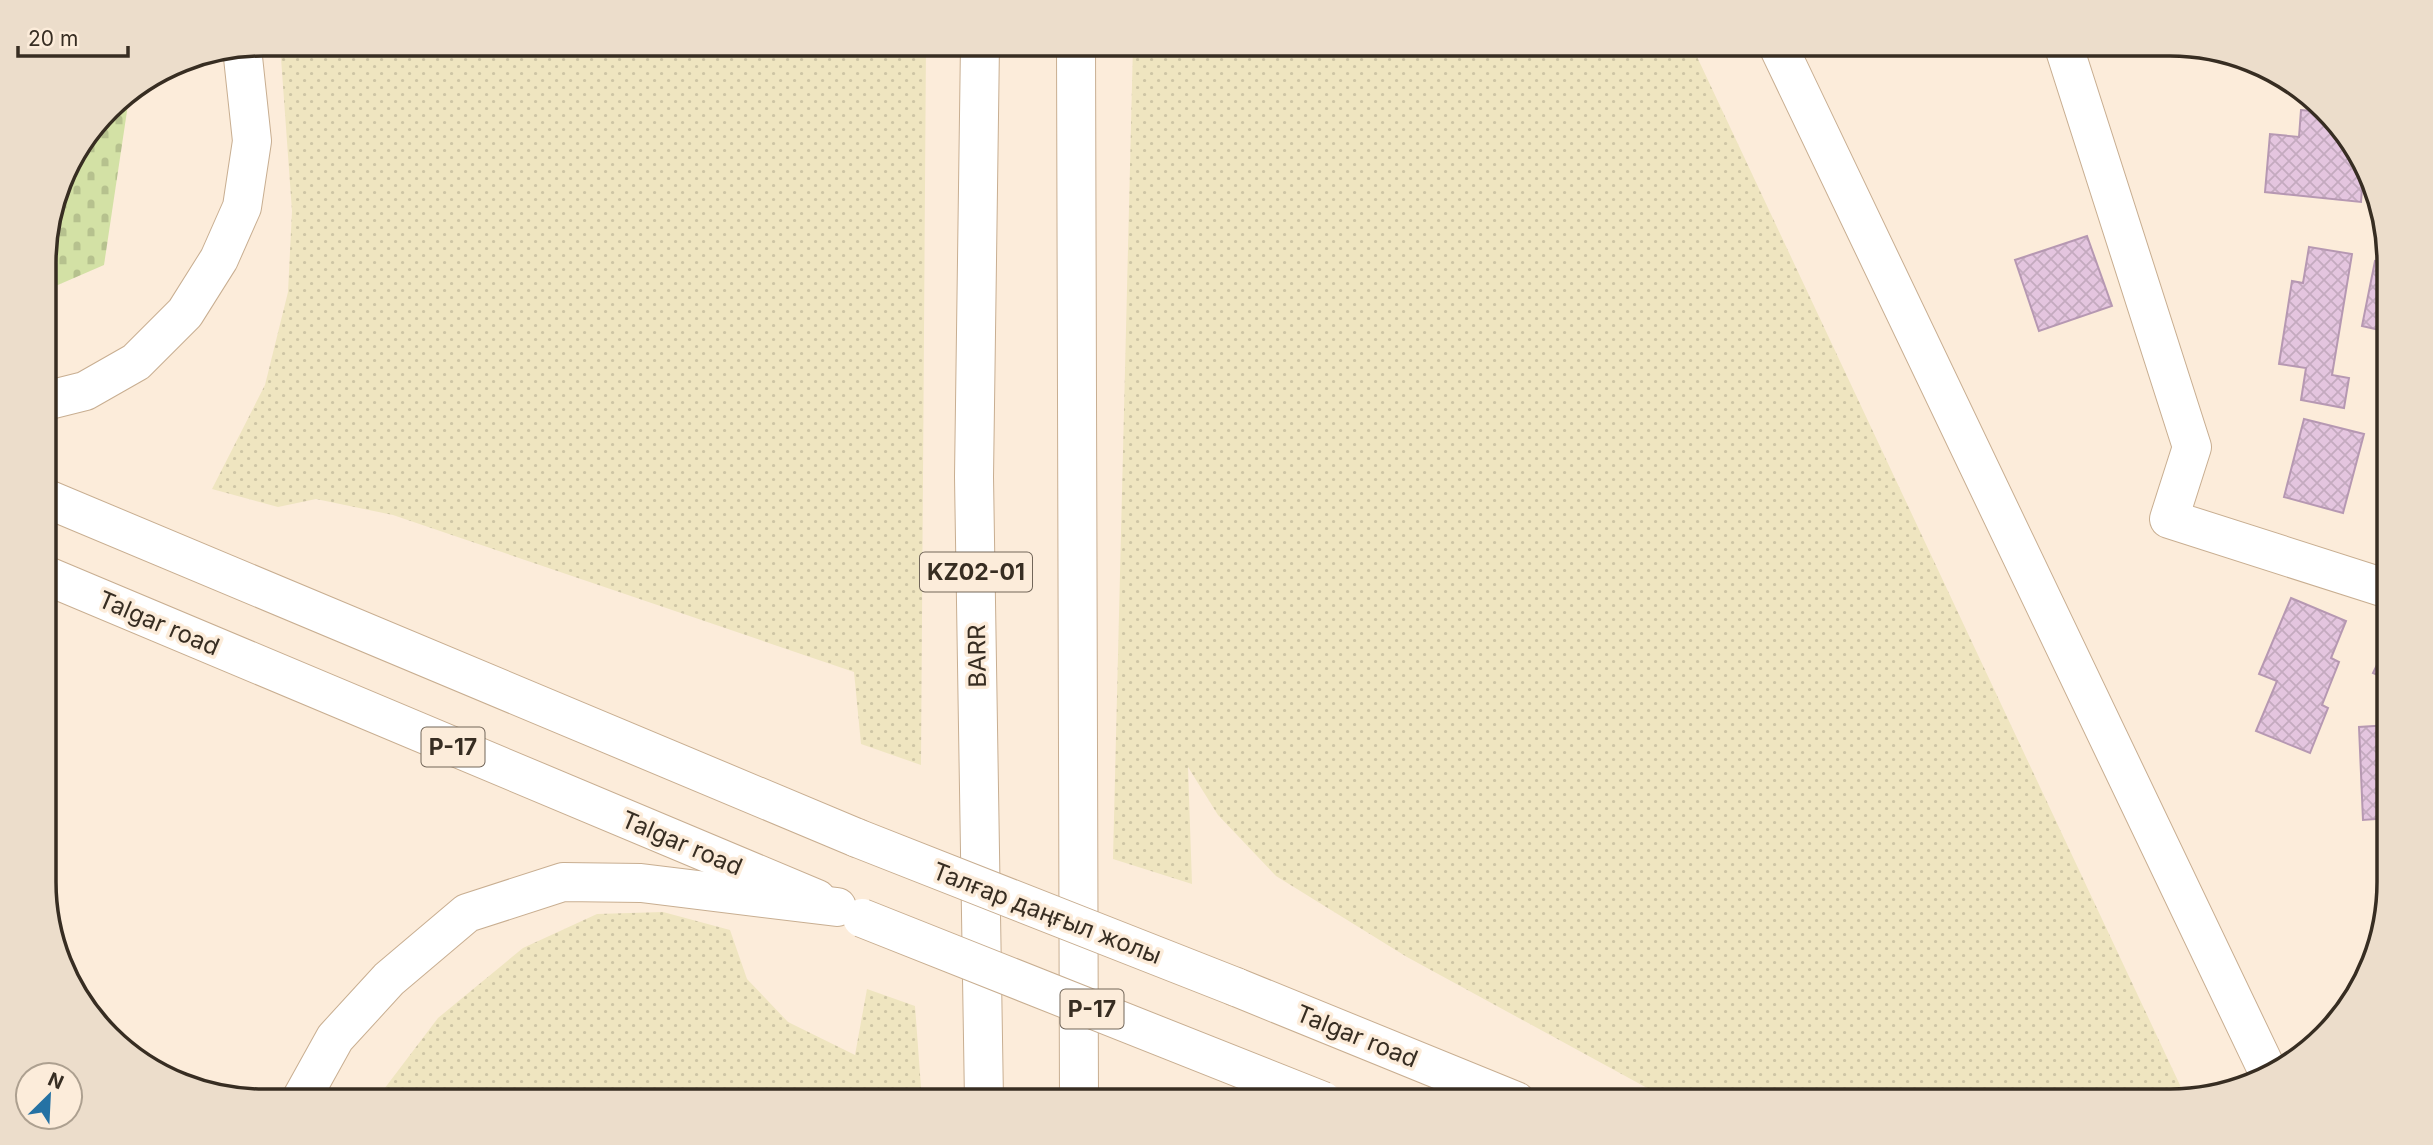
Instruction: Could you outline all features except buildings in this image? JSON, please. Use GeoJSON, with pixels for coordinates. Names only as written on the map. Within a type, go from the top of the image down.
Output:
{"type":"FeatureCollection","features":[{"type":"Feature","properties":{"kind":"main road","name":"BARR"},"geometry":{"type":"LineString","coordinates":[[980,56],[974,477],[984,1089]]}},
{"type":"Feature","properties":{"kind":"main road"},"geometry":{"type":"LineString","coordinates":[[1076,56],[1079,1089]]}},
{"type":"Feature","properties":{"kind":"main road"},"geometry":{"type":"LineString","coordinates":[[1783,56],[2265,1065]]}},
{"type":"Feature","properties":{"kind":"main road"},"geometry":{"type":"LineString","coordinates":[[2067,56],[2192,447],[2169,519],[2377,585]]}},
{"type":"Feature","properties":{"kind":"main road"},"geometry":{"type":"LineString","coordinates":[[56,398],[85,391],[136,362],[185,313],[219,259],[242,207],[252,141],[243,57]]}},
{"type":"Feature","properties":{"kind":"main road","name":"Талғар даңғыл жолы"},"geometry":{"type":"LineString","coordinates":[[56,503],[857,838],[1236,987]]}},
{"type":"Feature","properties":{"kind":"main road","name":"Talgar road"},"geometry":{"type":"LineString","coordinates":[[56,580],[849,913],[1293,1089]]}},
{"type":"Feature","properties":{"kind":"main road"},"geometry":{"type":"LineString","coordinates":[[307,1089],[335,1038],[389,979],[467,913],[563,882],[641,883],[849,913]]}},
{"type":"Feature","properties":{"kind":"main road","name":"Talgar road"},"geometry":{"type":"LineString","coordinates":[[1236,987],[1487,1089]]}},
{"type":"Feature","properties":{"kind":"sand"},"geometry":{"type":"Polygon","coordinates":[[[281,56],[926,56],[921,765],[861,744],[854,672],[393,515],[316,499],[278,507],[212,489],[265,385],[288,292],[292,211],[281,56]]]}},
{"type":"Feature","properties":{"kind":"sand"},"geometry":{"type":"Polygon","coordinates":[[[1133,56],[1697,56],[2182,1089],[1649,1089],[1407,957],[1276,876],[1218,815],[1188,767],[1192,884],[1113,859],[1133,56]]]}},
{"type":"Feature","properties":{"kind":"sand"},"geometry":{"type":"Polygon","coordinates":[[[663,912],[730,930],[747,979],[788,1022],[855,1055],[867,989],[915,1006],[921,1089],[384,1089],[438,1018],[523,948],[597,914],[663,912]]]}},
{"type":"Feature","properties":{"kind":"green space"},"geometry":{"type":"Polygon","coordinates":[[[128,106],[104,265],[56,286],[58,236],[63,209],[72,184],[91,148],[128,106]]]}}]}
